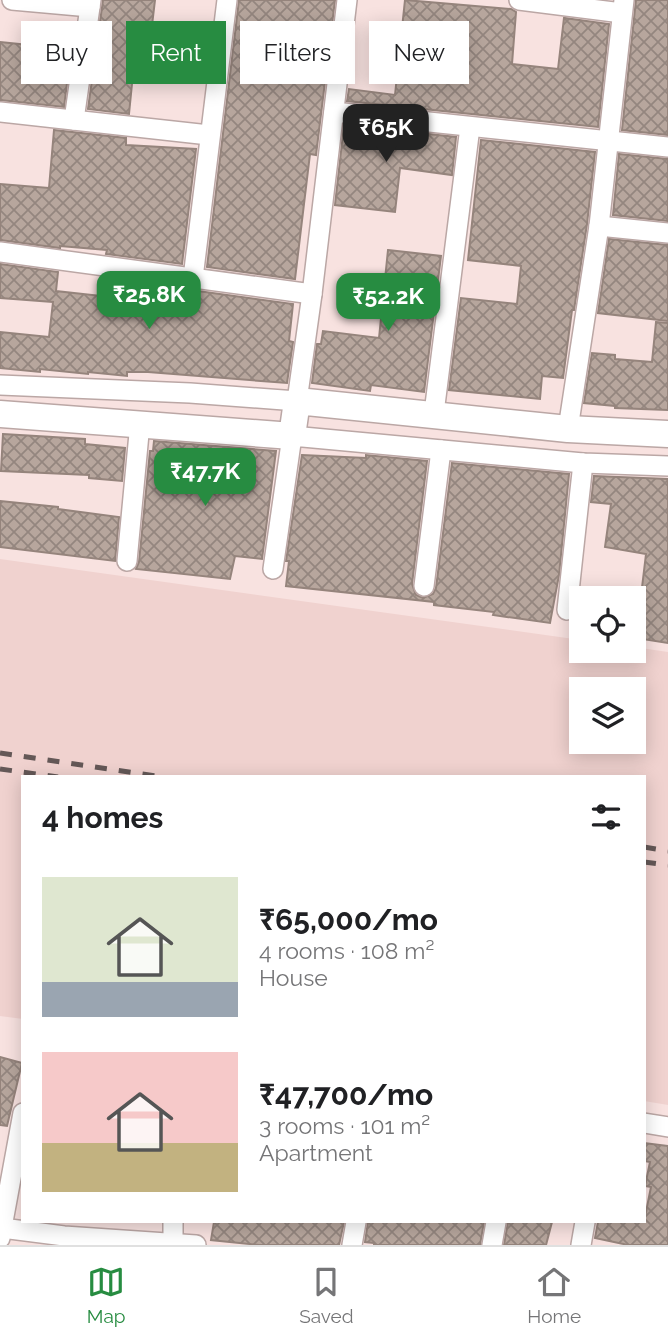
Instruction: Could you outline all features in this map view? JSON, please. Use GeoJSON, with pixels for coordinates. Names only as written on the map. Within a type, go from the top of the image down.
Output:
{"type":"FeatureCollection","features":[{"type":"Feature","properties":{"kind":"street"},"geometry":{"type":"LineString","coordinates":[[12,0],[90,3],[74,120]]}},
{"type":"Feature","properties":{"kind":"street"},"geometry":{"type":"LineString","coordinates":[[193,278],[227,0]]}},
{"type":"Feature","properties":{"kind":"street"},"geometry":{"type":"LineString","coordinates":[[272,569],[312,294],[347,0]]}},
{"type":"Feature","properties":{"kind":"street"},"geometry":{"type":"LineString","coordinates":[[519,0],[623,6],[599,226],[568,429]]}},
{"type":"Feature","properties":{"kind":"street"},"geometry":{"type":"LineString","coordinates":[[0,112],[209,135]]}},
{"type":"Feature","properties":{"kind":"street"},"geometry":{"type":"LineString","coordinates":[[334,112],[668,147]]}},
{"type":"Feature","properties":{"kind":"street"},"geometry":{"type":"LineString","coordinates":[[434,413],[470,127]]}},
{"type":"Feature","properties":{"kind":"street"},"geometry":{"type":"LineString","coordinates":[[599,226],[668,233]]}},
{"type":"Feature","properties":{"kind":"street"},"geometry":{"type":"LineString","coordinates":[[0,252],[312,294]]}},
{"type":"Feature","properties":{"kind":"street"},"geometry":{"type":"LineString","coordinates":[[0,384],[297,401],[434,413],[568,429],[668,434]]}},
{"type":"Feature","properties":{"kind":"street"},"geometry":{"type":"LineString","coordinates":[[0,414],[140,423],[583,463],[668,466]]}},
{"type":"Feature","properties":{"kind":"street"},"geometry":{"type":"LineString","coordinates":[[127,561],[140,423]]}},
{"type":"Feature","properties":{"kind":"street"},"geometry":{"type":"LineString","coordinates":[[424,586],[441,450]]}},
{"type":"Feature","properties":{"kind":"street"},"geometry":{"type":"LineString","coordinates":[[567,610],[583,463]]}},
{"type":"Feature","properties":{"kind":"street"},"geometry":{"type":"LineString","coordinates":[[646,1123],[668,1126]]}},
{"type":"Feature","properties":{"kind":"street"},"geometry":{"type":"LineString","coordinates":[[21,1126],[1,1233],[63,1240],[196,1245]]}},
{"type":"Feature","properties":{"kind":"street"},"geometry":{"type":"LineString","coordinates":[[173,1223],[173,1244]]}},
{"type":"Feature","properties":{"kind":"street"},"geometry":{"type":"LineString","coordinates":[[352,1245],[356,1223]]}},
{"type":"Feature","properties":{"kind":"street"},"geometry":{"type":"LineString","coordinates":[[492,1245],[496,1223]]}},
{"type":"Feature","properties":{"kind":"street"},"geometry":{"type":"LineString","coordinates":[[581,1245],[585,1223]]}},
{"type":"Feature","properties":{"kind":"shaded area"},"geometry":{"type":"Polygon","coordinates":[[[0,559],[569,638],[569,663],[646,663],[646,649],[668,652],[668,1105],[646,1101],[646,775],[21,775],[21,1019],[0,1016],[0,559]]]}},
{"type":"Feature","properties":{"kind":"building"},"geometry":{"type":"Polygon","coordinates":[[[103,0],[155,0],[153,21],[126,21],[126,84],[132,84],[129,114],[88,109],[91,84],[112,84],[112,21],[100,21],[103,0]]]}},
{"type":"Feature","properties":{"kind":"building"},"geometry":{"type":"Polygon","coordinates":[[[239,0],[335,0],[332,21],[240,21],[240,84],[325,84],[316,155],[310,154],[295,279],[207,267],[239,0]]]}},
{"type":"Feature","properties":{"kind":"building"},"geometry":{"type":"Polygon","coordinates":[[[405,0],[511,9],[516,12],[512,64],[558,69],[564,18],[609,24],[598,127],[347,101],[349,89],[395,95],[396,84],[469,84],[469,21],[403,21],[405,0]]]}},
{"type":"Feature","properties":{"kind":"building"},"geometry":{"type":"Polygon","coordinates":[[[636,0],[668,0],[668,135],[622,130],[636,0]]]}},
{"type":"Feature","properties":{"kind":"building"},"geometry":{"type":"Polygon","coordinates":[[[0,42],[21,44],[21,84],[67,84],[64,107],[0,100],[0,42]]]}},
{"type":"Feature","properties":{"kind":"building"},"geometry":{"type":"Polygon","coordinates":[[[344,125],[456,137],[452,175],[400,168],[395,212],[335,205],[344,125]]]}},
{"type":"Feature","properties":{"kind":"building"},"geometry":{"type":"Polygon","coordinates":[[[54,130],[126,138],[126,145],[196,149],[182,264],[106,254],[107,250],[60,248],[0,240],[0,184],[49,188],[54,130]]]}},
{"type":"Feature","properties":{"kind":"building"},"geometry":{"type":"Polygon","coordinates":[[[481,140],[595,152],[587,224],[563,378],[542,376],[540,399],[449,390],[461,298],[517,304],[521,266],[468,260],[481,140]]]}},
{"type":"Feature","properties":{"kind":"building"},"geometry":{"type":"Polygon","coordinates":[[[619,154],[668,159],[668,221],[613,215],[619,154]]]}},
{"type":"Feature","properties":{"kind":"building"},"geometry":{"type":"Polygon","coordinates":[[[609,239],[668,245],[668,321],[598,313],[609,239]]]}},
{"type":"Feature","properties":{"kind":"building"},"geometry":{"type":"Polygon","coordinates":[[[388,250],[441,256],[424,392],[371,385],[370,391],[312,383],[317,344],[321,344],[323,331],[379,338],[388,250]]]}},
{"type":"Feature","properties":{"kind":"building"},"geometry":{"type":"Polygon","coordinates":[[[0,264],[58,272],[56,291],[101,296],[103,278],[293,304],[289,341],[293,342],[287,383],[148,372],[127,372],[127,376],[0,368],[0,332],[49,337],[53,302],[0,298],[0,264]]]}},
{"type":"Feature","properties":{"kind":"building"},"geometry":{"type":"Polygon","coordinates":[[[656,322],[668,323],[668,410],[615,408],[584,403],[592,353],[615,355],[615,359],[652,362],[656,322]]]}},
{"type":"Feature","properties":{"kind":"building"},"geometry":{"type":"Polygon","coordinates":[[[3,434],[85,439],[85,444],[125,448],[122,481],[89,478],[89,475],[1,471],[3,434]]]}},
{"type":"Feature","properties":{"kind":"building"},"geometry":{"type":"Polygon","coordinates":[[[154,441],[276,451],[262,559],[235,556],[230,579],[136,569],[139,562],[150,451],[153,451],[154,441]]]}},
{"type":"Feature","properties":{"kind":"building"},"geometry":{"type":"Polygon","coordinates":[[[302,455],[366,458],[366,455],[427,461],[412,584],[416,595],[423,598],[433,594],[436,588],[452,463],[569,474],[559,575],[550,623],[493,615],[494,612],[434,605],[434,602],[286,586],[289,561],[286,561],[302,455]]]}},
{"type":"Feature","properties":{"kind":"building"},"geometry":{"type":"Polygon","coordinates":[[[594,476],[668,479],[668,643],[646,640],[646,586],[642,586],[646,554],[605,547],[611,504],[591,502],[594,476]]]}},
{"type":"Feature","properties":{"kind":"building"},"geometry":{"type":"Polygon","coordinates":[[[0,501],[119,517],[115,561],[0,547],[0,501]]]}},
{"type":"Feature","properties":{"kind":"building"},"geometry":{"type":"Polygon","coordinates":[[[0,1057],[21,1063],[21,1067],[7,1126],[0,1125],[0,1057]]]}},
{"type":"Feature","properties":{"kind":"building"},"geometry":{"type":"Polygon","coordinates":[[[646,1143],[668,1146],[668,1245],[628,1245],[595,1238],[598,1223],[646,1223],[651,1187],[646,1186],[646,1181],[650,1162],[646,1161],[646,1143]]]}},
{"type":"Feature","properties":{"kind":"building"},"geometry":{"type":"Polygon","coordinates":[[[214,1223],[344,1223],[339,1245],[259,1245],[211,1240],[214,1223]]]}},
{"type":"Feature","properties":{"kind":"building"},"geometry":{"type":"Polygon","coordinates":[[[368,1223],[484,1223],[480,1245],[374,1245],[365,1242],[368,1223]]]}},
{"type":"Feature","properties":{"kind":"building"},"geometry":{"type":"Polygon","coordinates":[[[508,1223],[552,1223],[546,1245],[504,1245],[508,1223]]]}},
{"type":"Feature","properties":{"kind":"railway"},"geometry":{"type":"LineString","coordinates":[[0,753],[149,775]]}},
{"type":"Feature","properties":{"kind":"railway"},"geometry":{"type":"LineString","coordinates":[[0,769],[44,775]]}},
{"type":"Feature","properties":{"kind":"railway"},"geometry":{"type":"LineString","coordinates":[[646,847],[668,851]]}},
{"type":"Feature","properties":{"kind":"railway"},"geometry":{"type":"LineString","coordinates":[[646,862],[668,865]]}}]}
